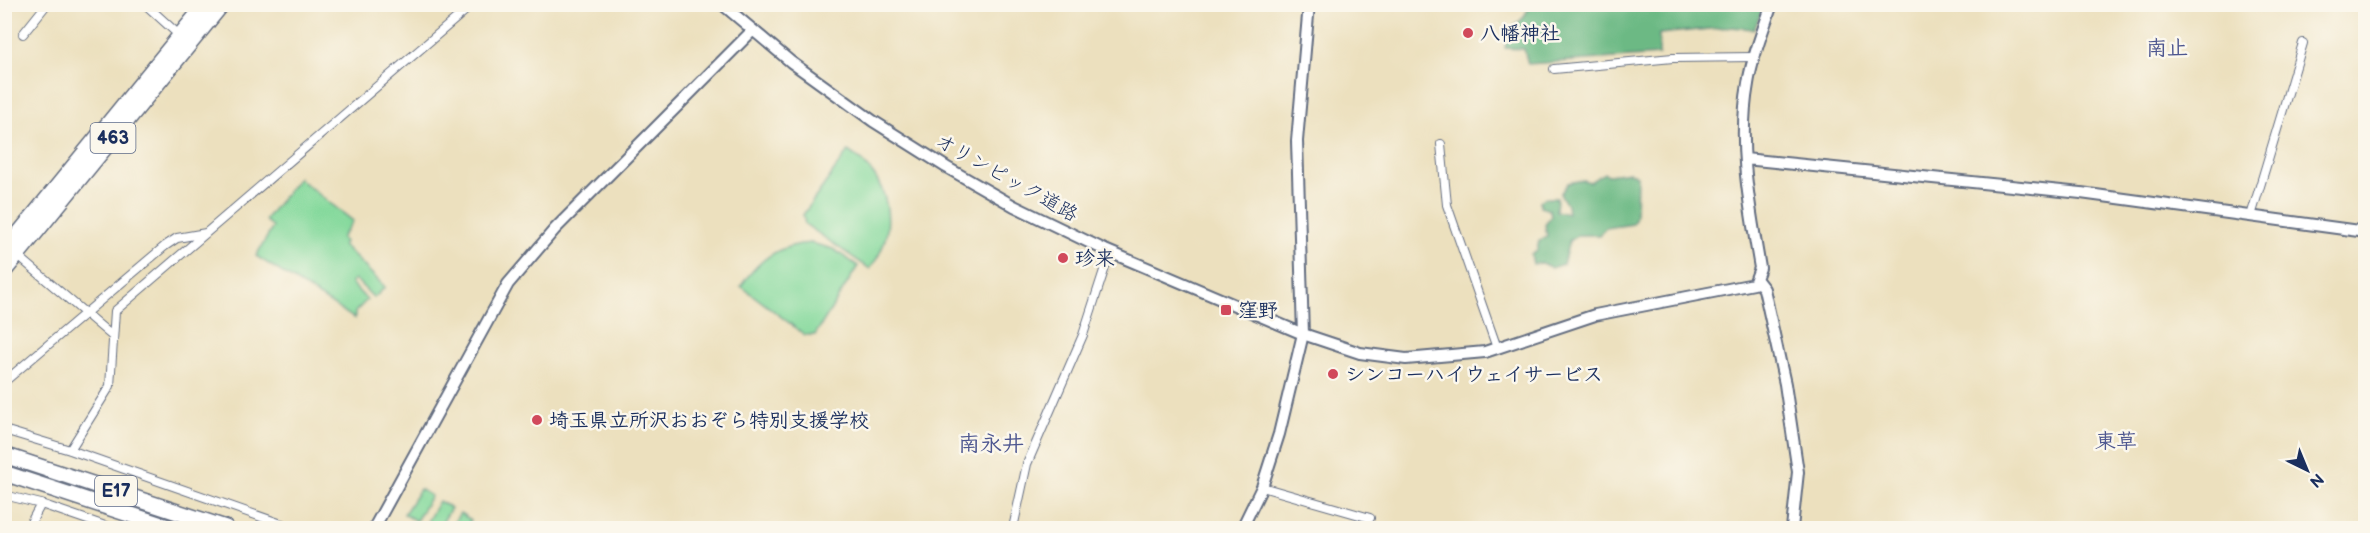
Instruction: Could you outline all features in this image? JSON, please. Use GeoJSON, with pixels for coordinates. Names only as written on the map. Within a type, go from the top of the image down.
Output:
{"type":"FeatureCollection","features":[{"type":"Feature","properties":{"kind":"highway","name":"463"},"geometry":{"type":"LineString","coordinates":[[4,271],[11,253],[206,4]]}},
{"type":"Feature","properties":{"kind":"highway","name":"463"},"geometry":{"type":"LineString","coordinates":[[11,253],[222,4]]}},
{"type":"Feature","properties":{"kind":"highway","name":"E17"},"geometry":{"type":"LineString","coordinates":[[4,455],[226,528]]}},
{"type":"Feature","properties":{"kind":"highway","name":"E17"},"geometry":{"type":"LineString","coordinates":[[4,475],[171,528]]}},
{"type":"Feature","properties":{"kind":"street"},"geometry":{"type":"LineString","coordinates":[[23,34],[47,4]]}},
{"type":"Feature","properties":{"kind":"street"},"geometry":{"type":"LineString","coordinates":[[145,4],[180,36]]}},
{"type":"Feature","properties":{"kind":"street"},"geometry":{"type":"LineString","coordinates":[[70,450],[110,386],[115,311],[473,4]]}},
{"type":"Feature","properties":{"kind":"street","name":"オリンピック道路"},"geometry":{"type":"LineString","coordinates":[[722,4],[752,31],[854,107],[946,167],[1014,206],[1110,252],[1302,334],[1360,353],[1383,357],[1440,358],[1497,348],[1595,315],[1747,287],[1757,280]]}},
{"type":"Feature","properties":{"kind":"street"},"geometry":{"type":"LineString","coordinates":[[1242,528],[1262,487],[1280,434],[1302,334],[1298,141],[1309,4]]}},
{"type":"Feature","properties":{"kind":"street"},"geometry":{"type":"LineString","coordinates":[[1772,4],[1754,57],[1746,103],[1745,159],[1760,268],[1757,280],[1764,289],[1769,310],[1794,440],[1798,472],[1792,528]]}},
{"type":"Feature","properties":{"kind":"street"},"geometry":{"type":"LineString","coordinates":[[374,528],[507,284],[555,229],[752,31]]}},
{"type":"Feature","properties":{"kind":"street"},"geometry":{"type":"LineString","coordinates":[[2251,216],[2303,43]]}},
{"type":"Feature","properties":{"kind":"street"},"geometry":{"type":"LineString","coordinates":[[1554,69],[1673,58],[1754,57]]}},
{"type":"Feature","properties":{"kind":"street"},"geometry":{"type":"LineString","coordinates":[[1441,144],[1447,205],[1497,348]]}},
{"type":"Feature","properties":{"kind":"street"},"geometry":{"type":"LineString","coordinates":[[1745,159],[2081,193],[2366,232]]}},
{"type":"Feature","properties":{"kind":"street"},"geometry":{"type":"LineString","coordinates":[[4,382],[165,246],[177,238],[206,233]]}},
{"type":"Feature","properties":{"kind":"street"},"geometry":{"type":"LineString","coordinates":[[1013,528],[1027,464],[1083,335],[1110,252]]}},
{"type":"Feature","properties":{"kind":"street"},"geometry":{"type":"LineString","coordinates":[[11,253],[87,313],[112,336]]}},
{"type":"Feature","properties":{"kind":"street"},"geometry":{"type":"LineString","coordinates":[[4,430],[70,450],[292,528]]}},
{"type":"Feature","properties":{"kind":"street"},"geometry":{"type":"LineString","coordinates":[[1262,487],[1370,518]]}},
{"type":"Feature","properties":{"kind":"street"},"geometry":{"type":"LineString","coordinates":[[4,495],[41,504],[111,528]]}},
{"type":"Feature","properties":{"kind":"street"},"geometry":{"type":"LineString","coordinates":[[28,528],[41,504]]}},
{"type":"Feature","properties":{"kind":"green space"},"geometry":{"type":"Polygon","coordinates":[[[1531,5],[1765,5],[1754,29],[1730,27],[1659,34],[1659,55],[1528,64],[1524,49],[1505,48],[1508,32],[1523,18],[1531,5]]]}},
{"type":"Feature","properties":{"kind":"green space"},"geometry":{"type":"Polygon","coordinates":[[[848,151],[863,162],[874,175],[882,190],[886,205],[888,221],[885,237],[870,269],[805,224],[803,215],[848,151]]]}},
{"type":"Feature","properties":{"kind":"green space"},"geometry":{"type":"Polygon","coordinates":[[[1629,172],[1637,175],[1636,216],[1633,224],[1606,228],[1599,235],[1578,235],[1569,241],[1563,264],[1551,268],[1543,263],[1533,264],[1531,254],[1537,250],[1539,241],[1547,236],[1545,225],[1551,216],[1550,210],[1540,207],[1540,201],[1545,198],[1557,198],[1556,211],[1568,214],[1567,204],[1560,194],[1568,183],[1583,180],[1590,182],[1604,173],[1609,175],[1629,172]]]}},
{"type":"Feature","properties":{"kind":"green space"},"geometry":{"type":"Polygon","coordinates":[[[298,178],[353,221],[341,238],[345,242],[342,244],[385,287],[374,298],[355,279],[351,283],[367,300],[355,312],[355,319],[256,256],[273,227],[265,220],[298,178]]]}},
{"type":"Feature","properties":{"kind":"green space"},"geometry":{"type":"Polygon","coordinates":[[[811,243],[833,249],[858,266],[815,335],[805,335],[741,286],[755,268],[770,255],[799,244],[811,243]]]}},
{"type":"Feature","properties":{"kind":"green space"},"geometry":{"type":"Polygon","coordinates":[[[420,489],[431,496],[416,521],[404,514],[420,489]]]}},
{"type":"Feature","properties":{"kind":"green space"},"geometry":{"type":"Polygon","coordinates":[[[439,501],[451,508],[439,528],[424,527],[439,501]]]}},
{"type":"Feature","properties":{"kind":"green space"},"geometry":{"type":"Polygon","coordinates":[[[460,513],[471,520],[466,528],[450,528],[460,513]]]}},
{"type":"Feature","properties":{"kind":"place","name":"八幡神社"},"geometry":{"type":"Point","coordinates":[1468,33]}},
{"type":"Feature","properties":{"kind":"place","name":"珍来"},"geometry":{"type":"Point","coordinates":[1063,258]}},
{"type":"Feature","properties":{"kind":"place","name":"窪野"},"geometry":{"type":"Point","coordinates":[1226,310]}},
{"type":"Feature","properties":{"kind":"place","name":"シンコーハイウェイサービス"},"geometry":{"type":"Point","coordinates":[1333,374]}},
{"type":"Feature","properties":{"kind":"place","name":"埼玉県立所沢おおぞら特別支援学校"},"geometry":{"type":"Point","coordinates":[537,420]}},
{"type":"Feature","properties":{"kind":"district","name":"南止"},"geometry":{"type":"Point","coordinates":[2167,48]}},
{"type":"Feature","properties":{"kind":"district","name":"東草"},"geometry":{"type":"Point","coordinates":[2116,441]}},
{"type":"Feature","properties":{"kind":"district","name":"南永井"},"geometry":{"type":"Point","coordinates":[991,443]}}]}
